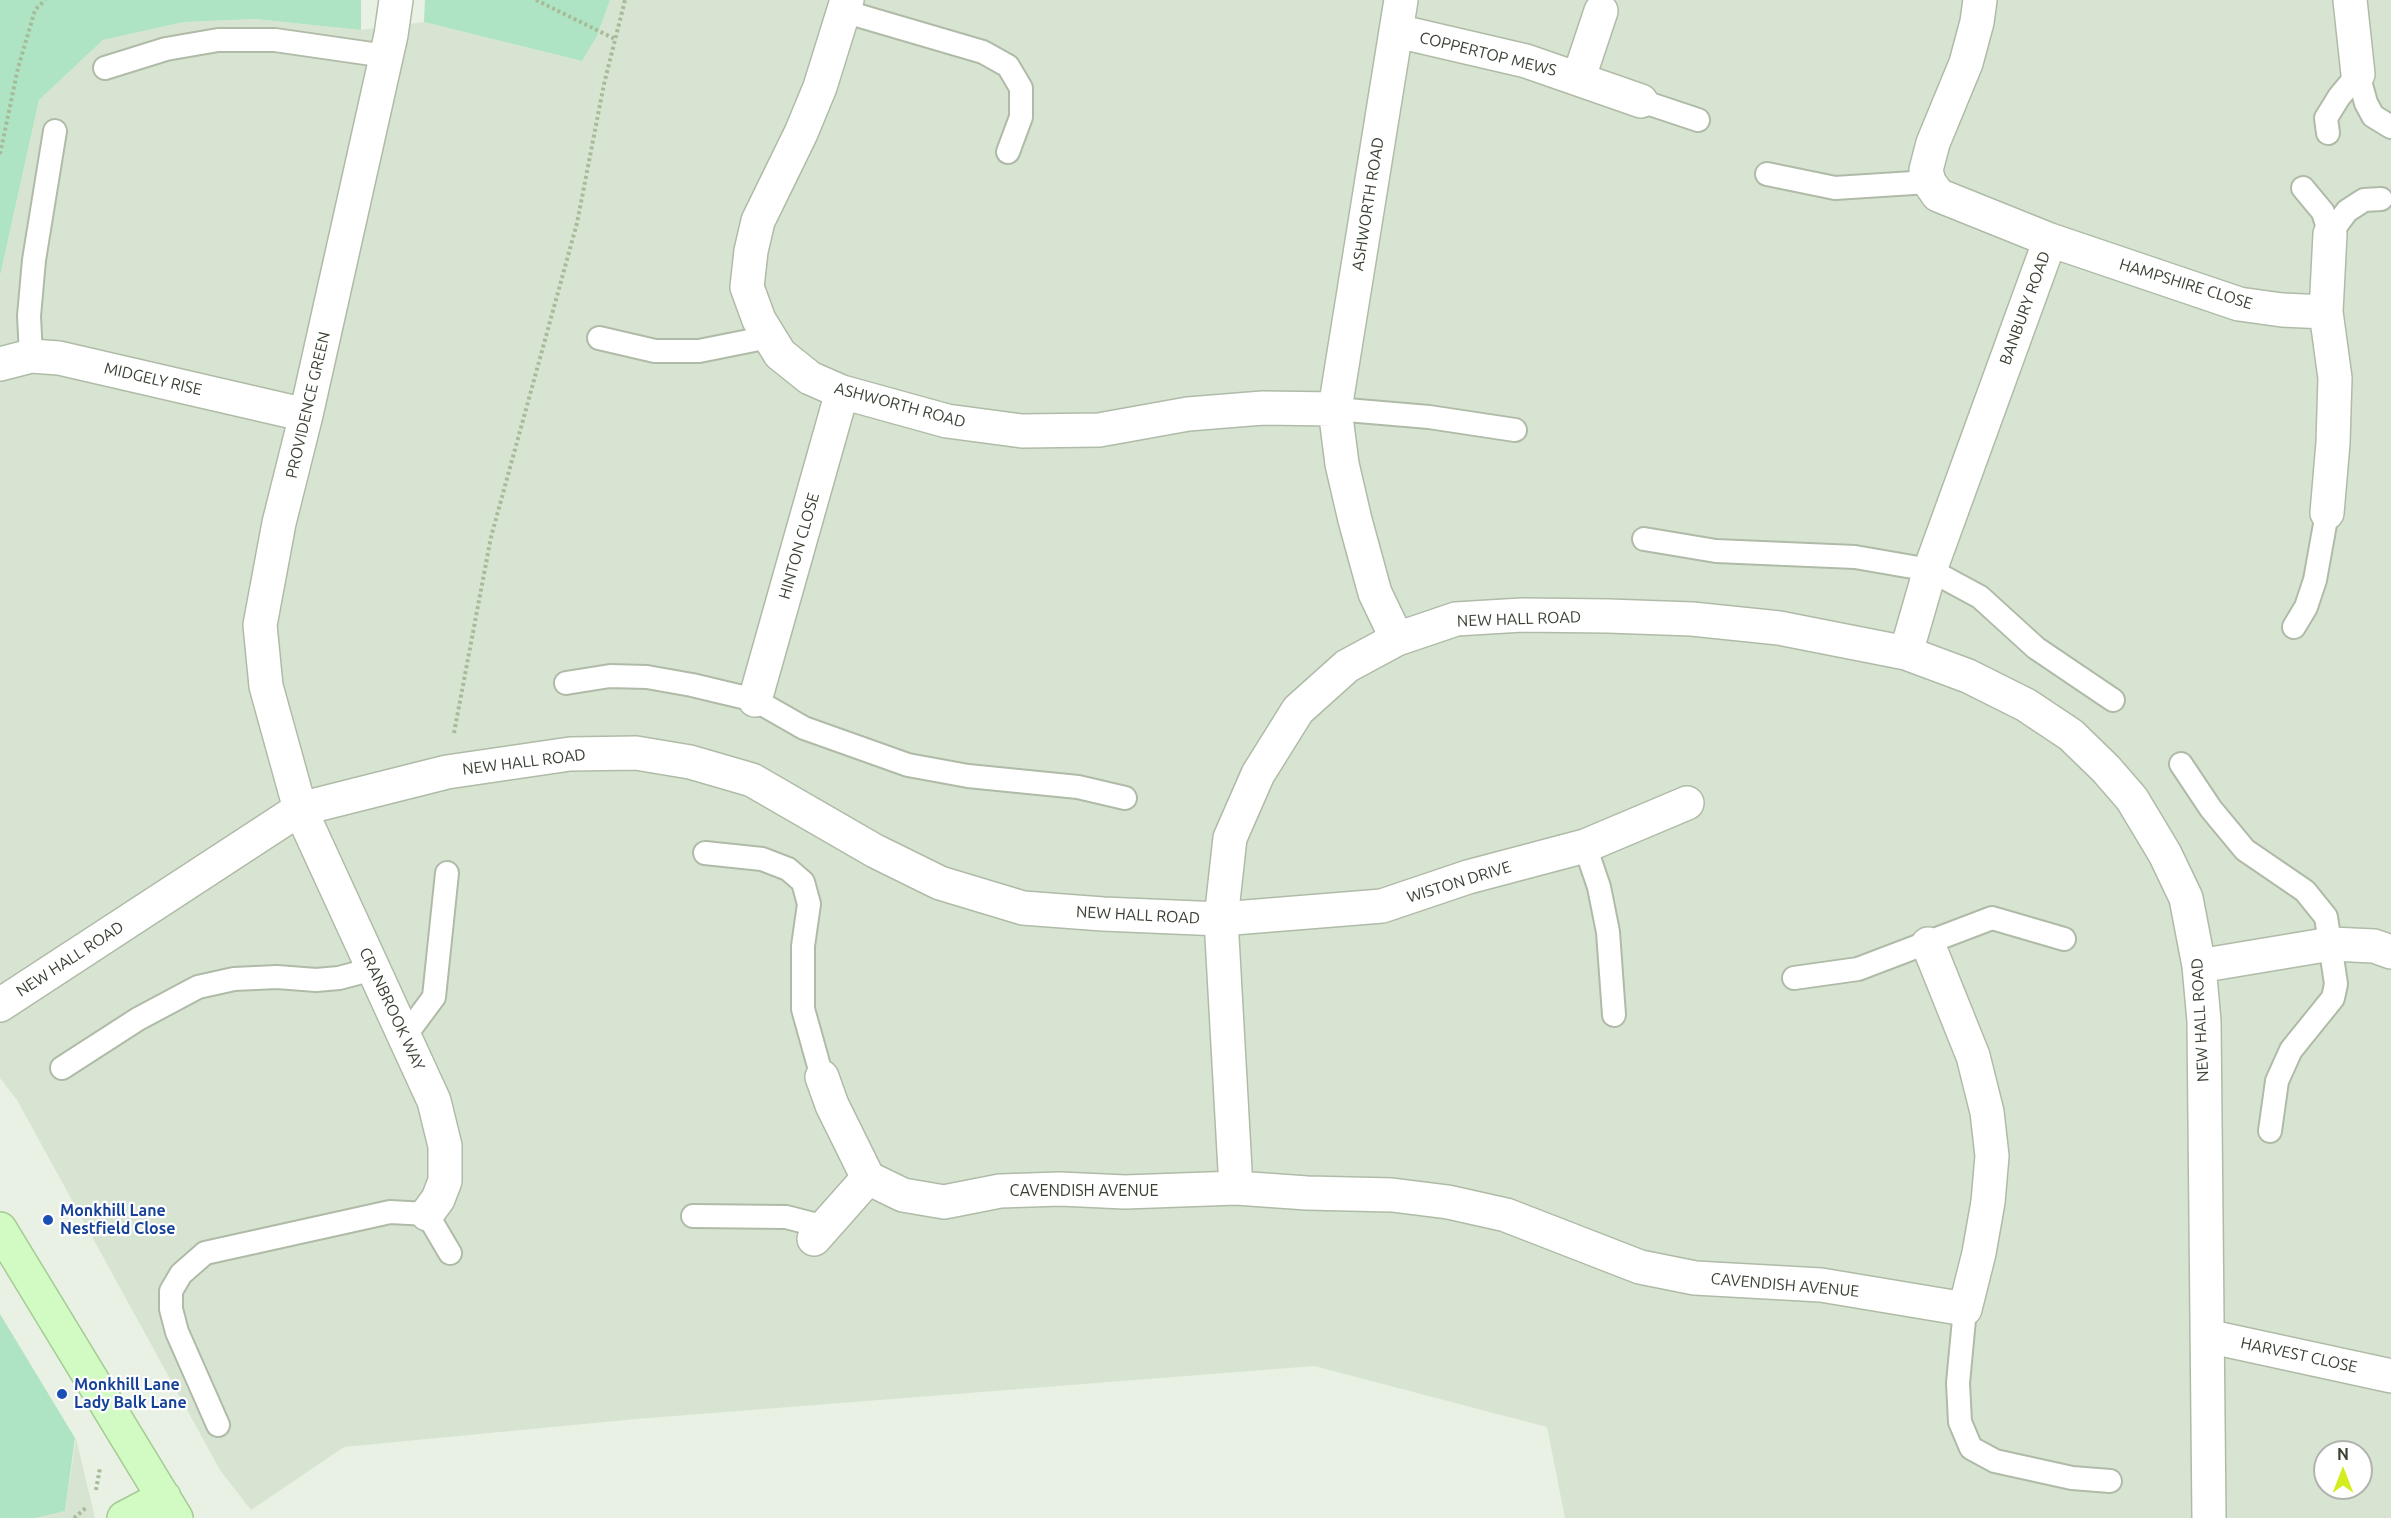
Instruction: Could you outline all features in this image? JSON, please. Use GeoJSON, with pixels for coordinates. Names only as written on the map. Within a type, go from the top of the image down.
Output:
{"type":"FeatureCollection","features":[{"type":"Feature","properties":{"kind":"street","name":"PROVIDENCE GREEN"},"geometry":{"type":"LineString","coordinates":[[300,809],[266,686],[260,625],[279,523],[306,415],[386,56],[396,0]]}},
{"type":"Feature","properties":{"kind":"street"},"geometry":{"type":"LineString","coordinates":[[1929,182],[1926,170],[1933,142],[1966,63],[1977,22],[1980,0]]}},
{"type":"Feature","properties":{"kind":"street"},"geometry":{"type":"LineString","coordinates":[[2350,0],[2358,75]]}},
{"type":"Feature","properties":{"kind":"street","name":"COPPERTOP MEWS"},"geometry":{"type":"LineString","coordinates":[[1579,77],[1603,5]]}},
{"type":"Feature","properties":{"kind":"street","name":"ASHWORTH ROAD"},"geometry":{"type":"LineString","coordinates":[[845,6],[820,87],[801,134],[758,221],[751,252],[747,287],[759,320],[780,354],[810,378],[842,392],[947,421],[1022,431],[1099,430],[1188,414],[1263,408],[1335,409]]}},
{"type":"Feature","properties":{"kind":"street","name":"COPPERTOP MEWS"},"geometry":{"type":"LineString","coordinates":[[1399,16],[1526,61],[1579,77],[1641,101]]}},
{"type":"Feature","properties":{"kind":"street","name":"ASHWORTH ROAD"},"geometry":{"type":"LineString","coordinates":[[1397,639],[1375,593],[1360,541],[1342,464],[1335,409],[1399,16]]}},
{"type":"Feature","properties":{"kind":"street","name":"BANBURY ROAD"},"geometry":{"type":"LineString","coordinates":[[1906,653],[1930,570],[2050,240],[1938,195],[1929,182]]}},
{"type":"Feature","properties":{"kind":"street"},"geometry":{"type":"LineString","coordinates":[[2327,513],[2333,443],[2335,378],[2326,312],[2330,234]]}},
{"type":"Feature","properties":{"kind":"street","name":"HAMPSHIRE CLOSE"},"geometry":{"type":"LineString","coordinates":[[2050,240],[2239,304],[2282,310],[2326,312]]}},
{"type":"Feature","properties":{"kind":"street","name":"MIDGELY RISE"},"geometry":{"type":"LineString","coordinates":[[0,364],[32,356],[59,358],[306,415]]}},
{"type":"Feature","properties":{"kind":"street","name":"HINTON CLOSE"},"geometry":{"type":"LineString","coordinates":[[756,700],[842,392]]}},
{"type":"Feature","properties":{"kind":"street","name":"NEW HALL ROAD"},"geometry":{"type":"LineString","coordinates":[[0,1005],[300,809],[447,772],[570,754],[636,753],[690,762],[752,780],[874,850],[940,883],[1023,908],[1221,919],[1230,838],[1258,774],[1298,710],[1347,666],[1397,639],[1456,619],[1522,615],[1608,616],[1692,619],[1779,628],[1906,653],[1968,676],[2026,705],[2071,735],[2106,769],[2132,799],[2165,854],[2186,898],[2199,966],[2204,1021],[2209,1518]]}},
{"type":"Feature","properties":{"kind":"street","name":"WISTON DRIVE"},"geometry":{"type":"LineString","coordinates":[[1221,919],[1382,906],[1468,877],[1585,846],[1687,803]]}},
{"type":"Feature","properties":{"kind":"street","name":"CRANBROOK WAY"},"geometry":{"type":"LineString","coordinates":[[300,809],[434,1101],[445,1146],[445,1181],[438,1199],[427,1214]]}},
{"type":"Feature","properties":{"kind":"street"},"geometry":{"type":"LineString","coordinates":[[1221,919],[1236,1188]]}},
{"type":"Feature","properties":{"kind":"street"},"geometry":{"type":"LineString","coordinates":[[1928,944],[1973,1056],[1987,1112],[1991,1145],[1988,1202],[1979,1253],[1965,1309]]}},
{"type":"Feature","properties":{"kind":"street"},"geometry":{"type":"LineString","coordinates":[[2199,966],[2331,944],[2374,946],[2391,952]]}},
{"type":"Feature","properties":{"kind":"street"},"geometry":{"type":"LineString","coordinates":[[819,1233],[868,1178],[832,1105],[822,1077]]}},
{"type":"Feature","properties":{"kind":"street","name":"CAVENDISH AVENUE"},"geometry":{"type":"LineString","coordinates":[[868,1178],[903,1195],[944,1202],[1000,1191],[1060,1189],[1125,1192],[1236,1188],[1392,1196],[1448,1202],[1506,1215],[1640,1267],[1695,1278],[1821,1285],[1965,1309]]}},
{"type":"Feature","properties":{"kind":"street"},"geometry":{"type":"LineString","coordinates":[[0,1229],[170,1508],[124,1518]]}},
{"type":"Feature","properties":{"kind":"street","name":"HARVEST CLOSE"},"geometry":{"type":"LineString","coordinates":[[2207,1336],[2391,1376]]}},
{"type":"Feature","properties":{"kind":"lane"},"geometry":{"type":"LineString","coordinates":[[845,6],[983,52],[1008,66],[1021,88],[1021,117],[1008,152]]}},
{"type":"Feature","properties":{"kind":"lane"},"geometry":{"type":"LineString","coordinates":[[105,68],[166,49],[218,40],[275,40],[386,56]]}},
{"type":"Feature","properties":{"kind":"lane"},"geometry":{"type":"LineString","coordinates":[[2358,75],[2366,103],[2373,116],[2391,127]]}},
{"type":"Feature","properties":{"kind":"lane"},"geometry":{"type":"LineString","coordinates":[[2328,134],[2326,118],[2339,97],[2358,75]]}},
{"type":"Feature","properties":{"kind":"lane"},"geometry":{"type":"LineString","coordinates":[[1641,101],[1698,120]]}},
{"type":"Feature","properties":{"kind":"lane"},"geometry":{"type":"LineString","coordinates":[[32,356],[28,316],[55,131]]}},
{"type":"Feature","properties":{"kind":"lane"},"geometry":{"type":"LineString","coordinates":[[1767,174],[1835,188],[1929,182]]}},
{"type":"Feature","properties":{"kind":"lane"},"geometry":{"type":"LineString","coordinates":[[2303,188],[2323,212],[2330,234]]}},
{"type":"Feature","properties":{"kind":"lane"},"geometry":{"type":"LineString","coordinates":[[2330,234],[2347,211],[2364,200],[2381,199]]}},
{"type":"Feature","properties":{"kind":"lane"},"geometry":{"type":"LineString","coordinates":[[598,338],[655,351],[699,351],[770,337]]}},
{"type":"Feature","properties":{"kind":"lane"},"geometry":{"type":"LineString","coordinates":[[1335,409],[1429,417],[1515,430]]}},
{"type":"Feature","properties":{"kind":"lane"},"geometry":{"type":"LineString","coordinates":[[2294,627],[2306,607],[2315,580],[2327,513]]}},
{"type":"Feature","properties":{"kind":"lane"},"geometry":{"type":"LineString","coordinates":[[1644,539],[1716,551],[1855,557],[1930,570],[1980,597],[2036,648],[2113,700]]}},
{"type":"Feature","properties":{"kind":"lane"},"geometry":{"type":"LineString","coordinates":[[566,683],[610,676],[647,677],[693,685],[756,700],[804,728],[908,765],[968,776],[1078,787],[1125,798]]}},
{"type":"Feature","properties":{"kind":"lane"},"geometry":{"type":"LineString","coordinates":[[2181,764],[2211,809],[2245,850],[2304,891],[2326,917],[2336,984],[2333,998],[2290,1050],[2277,1081],[2270,1131]]}},
{"type":"Feature","properties":{"kind":"lane"},"geometry":{"type":"LineString","coordinates":[[1585,846],[1599,887],[1608,932],[1614,1015]]}},
{"type":"Feature","properties":{"kind":"lane"},"geometry":{"type":"LineString","coordinates":[[705,853],[762,859],[788,868],[803,882],[809,904],[803,946],[803,1010],[822,1077]]}},
{"type":"Feature","properties":{"kind":"lane"},"geometry":{"type":"LineString","coordinates":[[405,1036],[434,997],[447,873]]}},
{"type":"Feature","properties":{"kind":"lane"},"geometry":{"type":"LineString","coordinates":[[1794,978],[1858,969],[1992,918],[2064,939]]}},
{"type":"Feature","properties":{"kind":"lane"},"geometry":{"type":"LineString","coordinates":[[62,1068],[138,1019],[198,987],[234,979],[339,978],[373,969]]}},
{"type":"Feature","properties":{"kind":"lane"},"geometry":{"type":"LineString","coordinates":[[218,1425],[177,1332],[171,1309],[171,1291],[181,1274],[205,1253],[390,1212],[427,1214],[450,1253]]}},
{"type":"Feature","properties":{"kind":"lane"},"geometry":{"type":"LineString","coordinates":[[693,1216],[786,1217],[819,1233]]}},
{"type":"Feature","properties":{"kind":"lane"},"geometry":{"type":"LineString","coordinates":[[1965,1309],[1958,1383],[1960,1422],[1971,1448],[1995,1461],[2072,1478],[2110,1481]]}},
{"type":"Feature","properties":{"kind":"path"},"geometry":{"type":"LineString","coordinates":[[0,154],[35,10],[45,0]]}},
{"type":"Feature","properties":{"kind":"path"},"geometry":{"type":"LineString","coordinates":[[536,0],[615,39]]}},
{"type":"Feature","properties":{"kind":"path"},"geometry":{"type":"LineString","coordinates":[[447,772],[492,537],[577,223],[604,84],[625,0]]}},
{"type":"Feature","properties":{"kind":"path"},"geometry":{"type":"LineString","coordinates":[[94,1495],[99,1486],[102,1456],[126,1434]]}},
{"type":"Feature","properties":{"kind":"path"},"geometry":{"type":"LineString","coordinates":[[74,1518],[90,1504]]}},
{"type":"Feature","properties":{"kind":"shaded area"},"geometry":{"type":"Polygon","coordinates":[[[610,0],[2391,0],[2391,1518],[1565,1518],[1547,1427],[1314,1366],[636,1419],[344,1447],[251,1510],[220,1470],[17,1100],[0,1078],[0,276],[39,100],[103,40],[184,22],[255,19],[361,30],[424,22],[582,61],[597,36],[610,0]]]}},
{"type":"Feature","properties":{"kind":"shaded area"},"geometry":{"type":"Polygon","coordinates":[[[76,1438],[95,1518],[35,1518],[65,1511],[76,1438]]]}},
{"type":"Feature","properties":{"kind":"green space"},"geometry":{"type":"Polygon","coordinates":[[[0,0],[361,0],[361,30],[255,19],[184,22],[103,40],[39,100],[0,276],[0,0]]]}},
{"type":"Feature","properties":{"kind":"green space"},"geometry":{"type":"Polygon","coordinates":[[[425,0],[610,0],[597,36],[582,61],[424,22],[425,0]]]}},
{"type":"Feature","properties":{"kind":"green space"},"geometry":{"type":"Polygon","coordinates":[[[0,1314],[75,1438],[65,1511],[35,1518],[0,1518],[0,1314]]]}},
{"type":"Feature","properties":{"kind":"place","name":"Monkhill Lane Nestfield Close"},"geometry":{"type":"Point","coordinates":[48,1220]}},
{"type":"Feature","properties":{"kind":"place","name":"Monkhill Lane Lady Balk Lane"},"geometry":{"type":"Point","coordinates":[62,1394]}}]}
